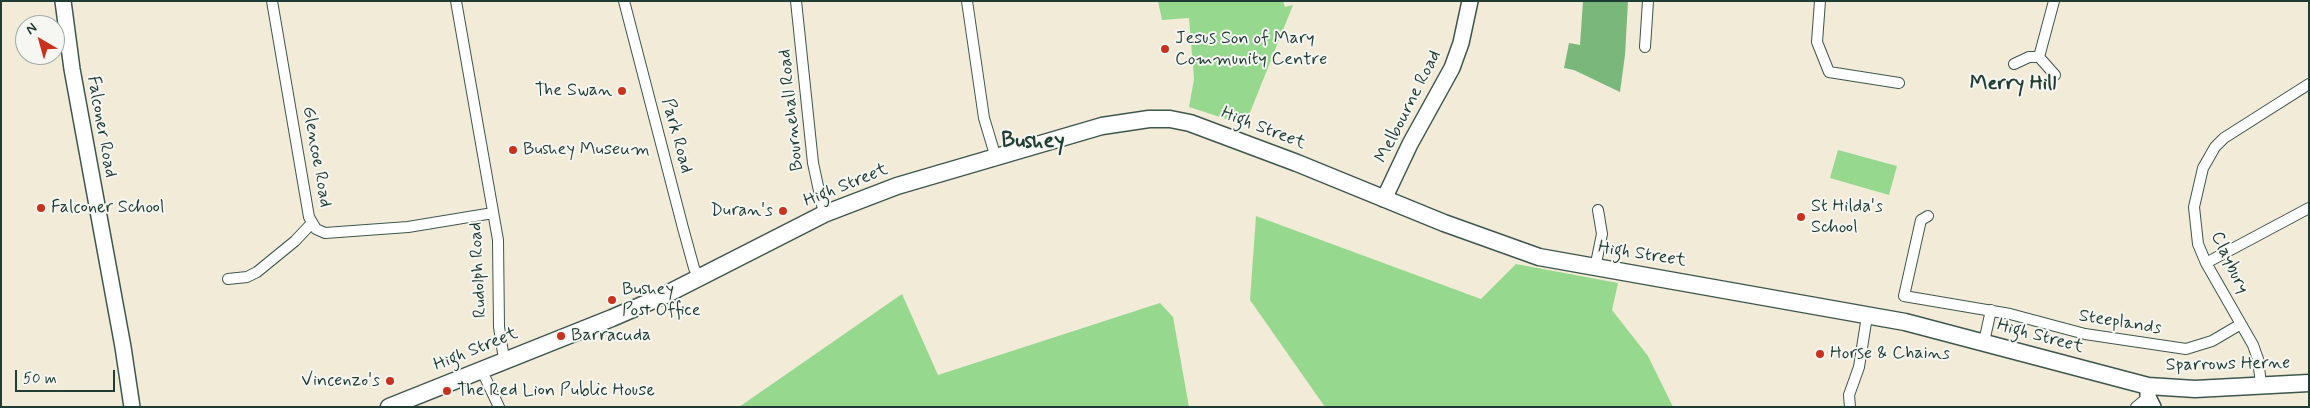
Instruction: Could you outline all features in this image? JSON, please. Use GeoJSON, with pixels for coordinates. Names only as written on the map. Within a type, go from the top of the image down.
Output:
{"type":"FeatureCollection","features":[{"type":"Feature","properties":{"kind":"main road","name":"High Street"},"geometry":{"type":"LineString","coordinates":[[389,407],[481,368],[612,318],[699,278],[824,214],[897,186],[1102,126],[1131,120],[1170,119],[1190,123],[1297,163],[1384,200],[1540,257],[1905,322],[1984,342],[2150,397]]}},
{"type":"Feature","properties":{"kind":"main road","name":"Sparrows Herne"},"geometry":{"type":"LineString","coordinates":[[2150,397],[2195,389],[2261,384],[2309,383]]}},
{"type":"Feature","properties":{"kind":"street","name":"Falconer Road"},"geometry":{"type":"LineString","coordinates":[[63,1],[75,86],[132,407]]}},
{"type":"Feature","properties":{"kind":"street","name":"Glencoe Road"},"geometry":{"type":"LineString","coordinates":[[272,1],[312,224],[325,233],[408,227],[493,213]]}},
{"type":"Feature","properties":{"kind":"street","name":"Rudolph Road"},"geometry":{"type":"LineString","coordinates":[[456,1],[498,240],[499,327],[504,359]]}},
{"type":"Feature","properties":{"kind":"street","name":"Park Road"},"geometry":{"type":"LineString","coordinates":[[624,1],[685,236],[699,278]]}},
{"type":"Feature","properties":{"kind":"street","name":"Bournehall Road"},"geometry":{"type":"LineString","coordinates":[[796,1],[813,163],[824,214]]}},
{"type":"Feature","properties":{"kind":"street"},"geometry":{"type":"LineString","coordinates":[[967,1],[984,118],[996,158]]}},
{"type":"Feature","properties":{"kind":"street","name":"Melbourne Road"},"geometry":{"type":"LineString","coordinates":[[1384,200],[1410,144],[1452,68],[1461,43],[1470,1]]}},
{"type":"Feature","properties":{"kind":"street"},"geometry":{"type":"LineString","coordinates":[[1645,47],[1648,1]]}},
{"type":"Feature","properties":{"kind":"street"},"geometry":{"type":"LineString","coordinates":[[1820,1],[1817,42],[1829,72],[1899,83]]}},
{"type":"Feature","properties":{"kind":"street"},"geometry":{"type":"LineString","coordinates":[[2039,57],[2054,1]]}},
{"type":"Feature","properties":{"kind":"street"},"geometry":{"type":"LineString","coordinates":[[2014,64],[2029,57],[2039,57],[2055,75]]}},
{"type":"Feature","properties":{"kind":"street","name":"Claybury"},"geometry":{"type":"LineString","coordinates":[[2261,384],[2258,359],[2253,345],[2206,263],[2198,244],[2194,207],[2203,168],[2208,157],[2224,138],[2309,84]]}},
{"type":"Feature","properties":{"kind":"street"},"geometry":{"type":"LineString","coordinates":[[2206,263],[2309,208]]}},
{"type":"Feature","properties":{"kind":"street"},"geometry":{"type":"LineString","coordinates":[[1595,268],[1602,234],[1598,210]]}},
{"type":"Feature","properties":{"kind":"street","name":"Steeplands"},"geometry":{"type":"LineString","coordinates":[[1928,216],[1921,220],[1904,296],[1991,310],[2085,334],[2186,349],[2212,341],[2241,324]]}},
{"type":"Feature","properties":{"kind":"street"},"geometry":{"type":"LineString","coordinates":[[228,280],[247,277],[257,272],[295,241],[312,224]]}},
{"type":"Feature","properties":{"kind":"street"},"geometry":{"type":"LineString","coordinates":[[1984,342],[1991,310]]}},
{"type":"Feature","properties":{"kind":"street"},"geometry":{"type":"LineString","coordinates":[[1850,407],[1849,395],[1859,367],[1867,316]]}},
{"type":"Feature","properties":{"kind":"street"},"geometry":{"type":"LineString","coordinates":[[481,368],[499,407]]}},
{"type":"Feature","properties":{"kind":"street"},"geometry":{"type":"LineString","coordinates":[[2136,407],[2150,397]]}},
{"type":"Feature","properties":{"kind":"green space"},"geometry":{"type":"Polygon","coordinates":[[[1158,1],[1283,1],[1285,7],[1293,5],[1245,125],[1189,107],[1194,79],[1189,18],[1162,20],[1158,1]]]}},
{"type":"Feature","properties":{"kind":"green space"},"geometry":{"type":"Polygon","coordinates":[[[1583,1],[1628,1],[1625,55],[1620,92],[1574,70],[1564,68],[1569,43],[1580,45],[1583,1]]]}},
{"type":"Feature","properties":{"kind":"green space"},"geometry":{"type":"Polygon","coordinates":[[[1838,150],[1897,166],[1889,195],[1830,178],[1838,150]]]}},
{"type":"Feature","properties":{"kind":"green space"},"geometry":{"type":"Polygon","coordinates":[[[1256,216],[1481,299],[1516,264],[1618,283],[1612,310],[1648,356],[1673,407],[1325,407],[1250,300],[1256,216]]]}},
{"type":"Feature","properties":{"kind":"green space"},"geometry":{"type":"Polygon","coordinates":[[[902,294],[938,375],[1160,303],[1173,317],[1189,407],[739,407],[902,294]]]}},
{"type":"Feature","properties":{"kind":"place","name":"Jesus Son of Mary Community Centre"},"geometry":{"type":"Point","coordinates":[1165,49]}},
{"type":"Feature","properties":{"kind":"place","name":"The Swan"},"geometry":{"type":"Point","coordinates":[622,91]}},
{"type":"Feature","properties":{"kind":"place","name":"Bushey Museum"},"geometry":{"type":"Point","coordinates":[513,150]}},
{"type":"Feature","properties":{"kind":"place","name":"Falconer School"},"geometry":{"type":"Point","coordinates":[41,208]}},
{"type":"Feature","properties":{"kind":"place","name":"Duran's"},"geometry":{"type":"Point","coordinates":[783,211]}},
{"type":"Feature","properties":{"kind":"place","name":"St Hilda's School"},"geometry":{"type":"Point","coordinates":[1801,217]}},
{"type":"Feature","properties":{"kind":"place","name":"Bushey Post Office"},"geometry":{"type":"Point","coordinates":[612,300]}},
{"type":"Feature","properties":{"kind":"place","name":"Barracuda"},"geometry":{"type":"Point","coordinates":[561,336]}},
{"type":"Feature","properties":{"kind":"place","name":"Horse & Chains"},"geometry":{"type":"Point","coordinates":[1820,354]}},
{"type":"Feature","properties":{"kind":"place","name":"Vincenzo's"},"geometry":{"type":"Point","coordinates":[390,381]}},
{"type":"Feature","properties":{"kind":"place","name":"The Red Lion Public House"},"geometry":{"type":"Point","coordinates":[447,391]}},
{"type":"Feature","properties":{"kind":"district","name":"Merry Hill"},"geometry":{"type":"Point","coordinates":[2013,85]}},
{"type":"Feature","properties":{"kind":"district","name":"Bushey"},"geometry":{"type":"Point","coordinates":[1033,142]}}]}
